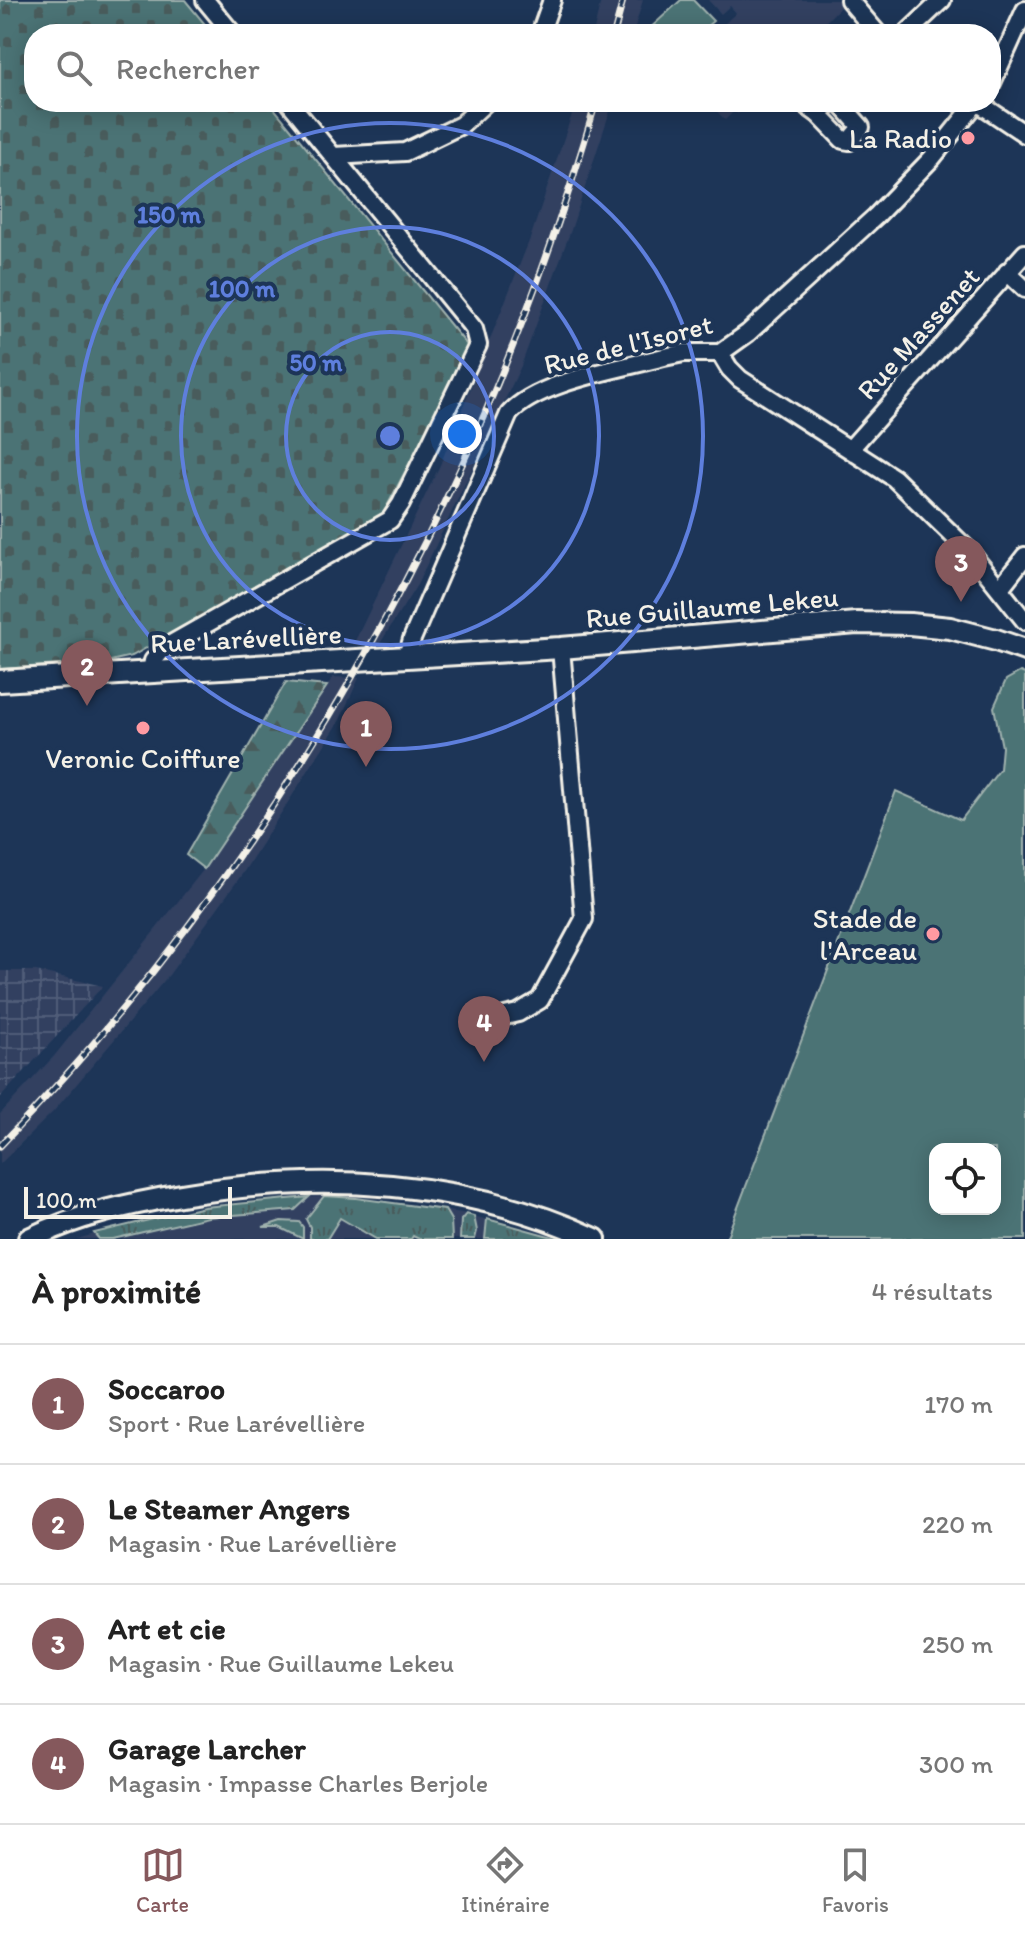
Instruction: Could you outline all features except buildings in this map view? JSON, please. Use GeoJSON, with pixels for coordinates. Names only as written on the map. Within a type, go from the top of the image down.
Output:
{"type":"FeatureCollection","features":[{"type":"Feature","properties":{"kind":"street"},"geometry":{"type":"LineString","coordinates":[[205,0],[225,24]]}},
{"type":"Feature","properties":{"kind":"street"},"geometry":{"type":"LineString","coordinates":[[544,24],[552,0]]}},
{"type":"Feature","properties":{"kind":"street"},"geometry":{"type":"LineString","coordinates":[[849,0],[869,24]]}},
{"type":"Feature","properties":{"kind":"street"},"geometry":{"type":"LineString","coordinates":[[917,24],[942,0]]}},
{"type":"Feature","properties":{"kind":"street"},"geometry":{"type":"LineString","coordinates":[[1001,65],[1023,21]]}},
{"type":"Feature","properties":{"kind":"street"},"geometry":{"type":"LineString","coordinates":[[151,672],[153,661],[164,648],[390,520],[401,504],[475,354],[478,336],[474,329],[297,112]]}},
{"type":"Feature","properties":{"kind":"street"},"geometry":{"type":"LineString","coordinates":[[334,156],[405,152],[461,125],[475,112]]}},
{"type":"Feature","properties":{"kind":"street"},"geometry":{"type":"LineString","coordinates":[[815,112],[843,140],[849,141],[859,132],[860,126],[848,112]]}},
{"type":"Feature","properties":{"kind":"street","name":"Rue de l'Isoret"},"geometry":{"type":"LineString","coordinates":[[404,658],[509,414],[517,406],[546,390],[664,357],[684,353],[720,353],[756,326],[876,216],[932,158],[969,112]]}},
{"type":"Feature","properties":{"kind":"street"},"geometry":{"type":"LineString","coordinates":[[992,112],[1025,134]]}},
{"type":"Feature","properties":{"kind":"street","name":"Rue Massenet"},"geometry":{"type":"LineString","coordinates":[[851,448],[1025,253]]}},
{"type":"Feature","properties":{"kind":"street"},"geometry":{"type":"LineString","coordinates":[[1007,272],[1025,289]]}},
{"type":"Feature","properties":{"kind":"street"},"geometry":{"type":"LineString","coordinates":[[720,353],[740,379],[894,478],[970,552],[1025,621]]}},
{"type":"Feature","properties":{"kind":"street"},"geometry":{"type":"LineString","coordinates":[[1000,588],[1025,556]]}},
{"type":"Feature","properties":{"kind":"street","name":"Rue Guillaume Lekeu"},"geometry":{"type":"LineString","coordinates":[[404,658],[857,623],[950,628],[1024,646]]}},
{"type":"Feature","properties":{"kind":"street"},"geometry":{"type":"LineString","coordinates":[[505,1016],[518,1013],[540,1000],[584,919],[561,648]]}},
{"type":"Feature","properties":{"kind":"street","name":"Rue Larévellière"},"geometry":{"type":"LineString","coordinates":[[0,681],[404,658]]}},
{"type":"Feature","properties":{"kind":"street"},"geometry":{"type":"LineString","coordinates":[[29,1239],[89,1214],[135,1203],[289,1182],[385,1184],[500,1205],[595,1239]]}},
{"type":"Feature","properties":{"kind":"street"},"geometry":{"type":"LineString","coordinates":[[45,1239],[78,1226],[193,1193]]}},
{"type":"Feature","properties":{"kind":"shaded area"},"geometry":{"type":"Polygon","coordinates":[[[601,0],[643,0],[636,24],[595,24],[601,0]]]}},
{"type":"Feature","properties":{"kind":"shaded area"},"geometry":{"type":"Polygon","coordinates":[[[708,0],[847,0],[824,24],[724,24],[736,13],[730,6],[721,14],[708,0]]]}},
{"type":"Feature","properties":{"kind":"shaded area"},"geometry":{"type":"Polygon","coordinates":[[[573,112],[610,112],[521,366],[417,585],[379,645],[353,645],[440,465],[531,236],[573,112]]]}},
{"type":"Feature","properties":{"kind":"shaded area"},"geometry":{"type":"Polygon","coordinates":[[[717,112],[733,112],[725,120],[717,112]]]}},
{"type":"Feature","properties":{"kind":"shaded area"},"geometry":{"type":"Polygon","coordinates":[[[333,677],[359,678],[338,724],[243,873],[169,975],[54,1111],[0,1164],[0,1114],[55,1055],[204,869],[333,677]]]}},
{"type":"Feature","properties":{"kind":"shaded area"},"geometry":{"type":"Polygon","coordinates":[[[0,971],[36,971],[103,986],[0,1098],[0,971]]]}},
{"type":"Feature","properties":{"kind":"shaded area"},"geometry":{"type":"Polygon","coordinates":[[[324,1196],[462,1213],[560,1239],[77,1239],[204,1207],[324,1196]]]}},
{"type":"Feature","properties":{"kind":"green space"},"geometry":{"type":"Polygon","coordinates":[[[0,0],[185,0],[205,24],[24,24],[24,112],[277,112],[467,345],[468,351],[383,514],[132,656],[106,662],[0,669],[0,0]]]}},
{"type":"Feature","properties":{"kind":"green space"},"geometry":{"type":"Polygon","coordinates":[[[681,0],[693,0],[713,21],[710,24],[655,24],[681,0]]]}},
{"type":"Feature","properties":{"kind":"green space","name":"Stade de l'Arceau"},"geometry":{"type":"Polygon","coordinates":[[[1020,672],[1025,674],[1025,1239],[726,1239],[896,791],[961,820],[1000,769],[1002,747],[994,707],[1006,680],[1020,672]]]}},
{"type":"Feature","properties":{"kind":"green space"},"geometry":{"type":"Polygon","coordinates":[[[286,682],[327,686],[204,869],[186,855],[286,682]]]}},
{"type":"Feature","properties":{"kind":"green space"},"geometry":{"type":"Polygon","coordinates":[[[324,1196],[445,1210],[451,1220],[452,1239],[419,1239],[413,1236],[411,1239],[376,1239],[340,1218],[327,1239],[310,1239],[306,1219],[324,1196]]]}},
{"type":"Feature","properties":{"kind":"green space"},"geometry":{"type":"Polygon","coordinates":[[[309,1197],[295,1210],[208,1217],[113,1239],[99,1239],[94,1233],[204,1207],[309,1197]]]}},
{"type":"Feature","properties":{"kind":"green space"},"geometry":{"type":"Polygon","coordinates":[[[466,1214],[474,1216],[475,1239],[460,1239],[461,1220],[466,1214]]]}},
{"type":"Feature","properties":{"kind":"green space"},"geometry":{"type":"Polygon","coordinates":[[[487,1219],[560,1239],[485,1239],[487,1219]]]}},
{"type":"Feature","properties":{"kind":"green space"},"geometry":{"type":"Polygon","coordinates":[[[281,1221],[299,1222],[303,1227],[303,1239],[279,1227],[263,1227],[281,1221]]]}},
{"type":"Feature","properties":{"kind":"railway"},"geometry":{"type":"LineString","coordinates":[[617,24],[623,0]]}},
{"type":"Feature","properties":{"kind":"railway"},"geometry":{"type":"LineString","coordinates":[[0,1146],[102,1034],[196,915],[283,791],[362,661],[433,526],[496,388],[550,246],[593,112]]}},
{"type":"Feature","properties":{"kind":"place","name":"La Radio"},"geometry":{"type":"Point","coordinates":[968,138]}},
{"type":"Feature","properties":{"kind":"place","name":"Art et cie"},"geometry":{"type":"Point","coordinates":[961,602]}},
{"type":"Feature","properties":{"kind":"place","name":"Le Steamer Angers"},"geometry":{"type":"Point","coordinates":[87,706]}},
{"type":"Feature","properties":{"kind":"place","name":"Veronic Coiffure"},"geometry":{"type":"Point","coordinates":[143,728]}},
{"type":"Feature","properties":{"kind":"place","name":"Soccaroo"},"geometry":{"type":"Point","coordinates":[366,767]}},
{"type":"Feature","properties":{"kind":"place","name":"Stade de l'Arceau"},"geometry":{"type":"Point","coordinates":[933,934]}},
{"type":"Feature","properties":{"kind":"place","name":"Garage Larcher"},"geometry":{"type":"Point","coordinates":[484,1062]}}]}
